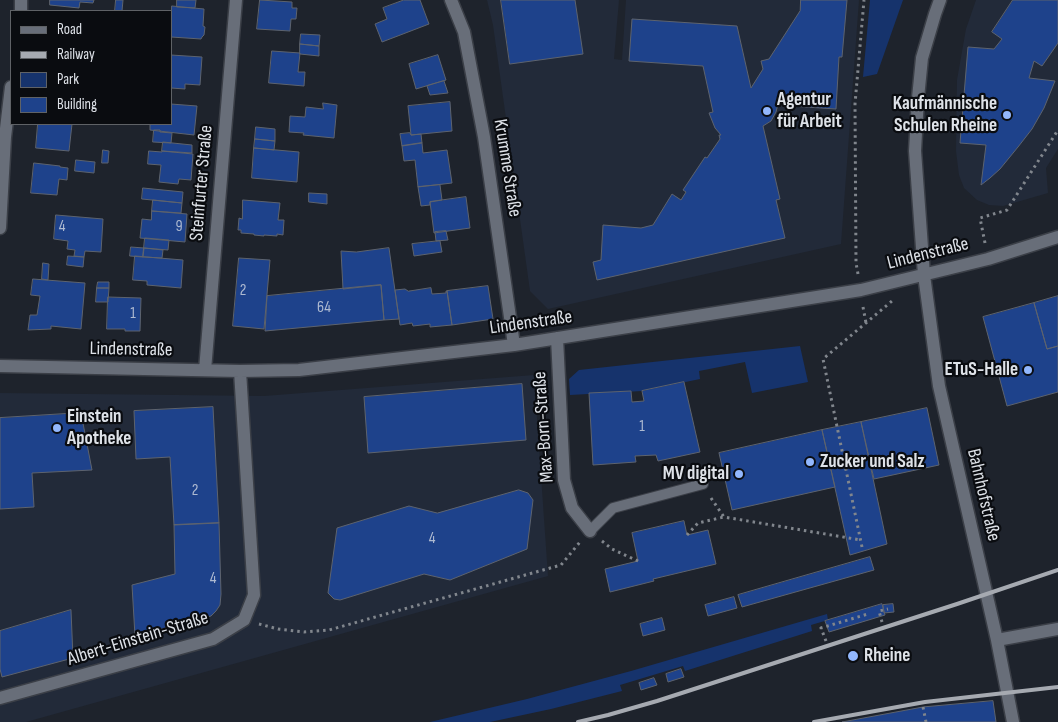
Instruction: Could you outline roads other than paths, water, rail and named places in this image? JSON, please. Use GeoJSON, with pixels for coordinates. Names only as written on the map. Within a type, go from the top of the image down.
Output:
{"type":"FeatureCollection","features":[{"type":"Feature","properties":{"kind":"street","name":"Steinfurter Straße"},"geometry":{"type":"LineString","coordinates":[[205,370],[236,0]]}},
{"type":"Feature","properties":{"kind":"street","name":"Krumme Straße"},"geometry":{"type":"LineString","coordinates":[[451,0],[464,32],[484,137],[514,345]]}},
{"type":"Feature","properties":{"kind":"street","name":"Bahnhofstraße"},"geometry":{"type":"LineString","coordinates":[[940,0],[922,58],[918,98],[915,151],[924,275],[939,386],[997,640],[1013,722]]}},
{"type":"Feature","properties":{"kind":"street"},"geometry":{"type":"LineString","coordinates":[[0,228],[3,136],[10,93]]}},
{"type":"Feature","properties":{"kind":"street","name":"Lindenstraße"},"geometry":{"type":"LineString","coordinates":[[0,366],[300,370],[514,345],[861,290],[988,259],[1058,237]]}},
{"type":"Feature","properties":{"kind":"street","name":"Max-Born-Straße"},"geometry":{"type":"LineString","coordinates":[[557,338],[564,480],[572,508],[590,530]]}},
{"type":"Feature","properties":{"kind":"street","name":"Albert-Einstein-Straße"},"geometry":{"type":"LineString","coordinates":[[0,698],[212,639],[244,620],[254,595],[240,370]]}},
{"type":"Feature","properties":{"kind":"street"},"geometry":{"type":"LineString","coordinates":[[997,640],[1058,629]]}},
{"type":"Feature","properties":{"kind":"lane"},"geometry":{"type":"LineString","coordinates":[[590,530],[613,508],[702,484]]}},
{"type":"Feature","properties":{"kind":"railway"},"geometry":{"type":"LineString","coordinates":[[578,722],[657,701],[1058,570]]}},
{"type":"Feature","properties":{"kind":"railway"},"geometry":{"type":"LineString","coordinates":[[814,722],[925,702],[1058,687]]}},
{"type":"Feature","properties":{"kind":"place","name":"Agentur für Arbeit"},"geometry":{"type":"Point","coordinates":[767,111]}},
{"type":"Feature","properties":{"kind":"place","name":"Kaufmännische Schulen Rheine"},"geometry":{"type":"Point","coordinates":[1007,115]}},
{"type":"Feature","properties":{"kind":"place","name":"ETuS-Halle"},"geometry":{"type":"Point","coordinates":[1028,370]}},
{"type":"Feature","properties":{"kind":"place","name":"Einstein Apotheke"},"geometry":{"type":"Point","coordinates":[57,428]}},
{"type":"Feature","properties":{"kind":"place","name":"Zucker und Salz"},"geometry":{"type":"Point","coordinates":[810,462]}},
{"type":"Feature","properties":{"kind":"place","name":"MV digital"},"geometry":{"type":"Point","coordinates":[739,474]}},
{"type":"Feature","properties":{"kind":"place","name":"Rheine"},"geometry":{"type":"Point","coordinates":[853,656]}}]}
